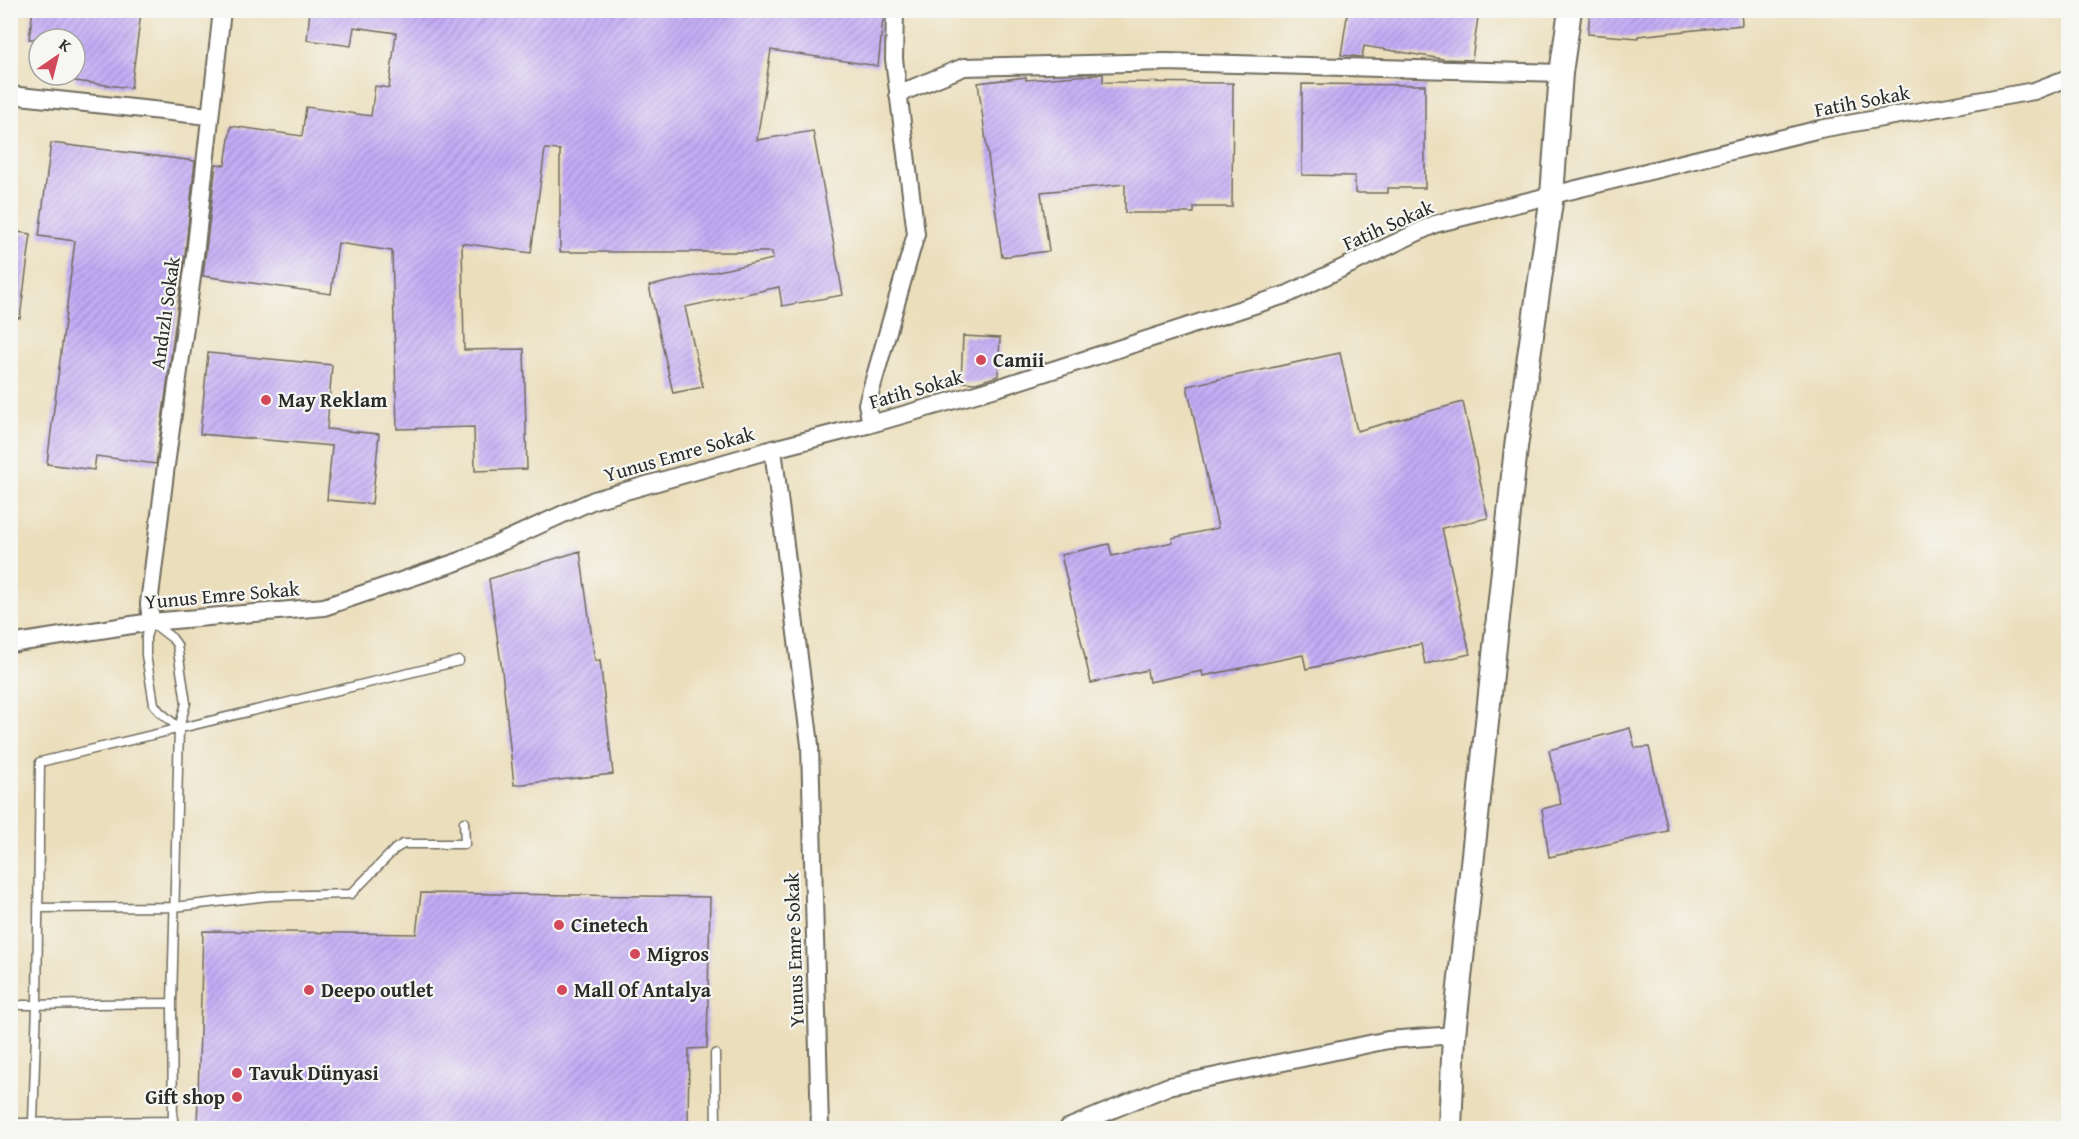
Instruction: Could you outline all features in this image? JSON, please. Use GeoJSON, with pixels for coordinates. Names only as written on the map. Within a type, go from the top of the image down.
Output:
{"type":"FeatureCollection","features":[{"type":"Feature","properties":{"kind":"street","name":"Andızlı Sokak"},"geometry":{"type":"LineString","coordinates":[[151,622],[149,604],[167,453],[195,255],[222,10]]}},
{"type":"Feature","properties":{"kind":"street"},"geometry":{"type":"LineString","coordinates":[[871,424],[867,404],[915,234],[894,59],[895,10]]}},
{"type":"Feature","properties":{"kind":"street"},"geometry":{"type":"LineString","coordinates":[[1450,1128],[1454,1035],[1516,447],[1552,195],[1561,73],[1570,10]]}},
{"type":"Feature","properties":{"kind":"street"},"geometry":{"type":"LineString","coordinates":[[898,94],[964,67],[1165,62],[1561,73]]}},
{"type":"Feature","properties":{"kind":"street","name":"Fatih Sokak"},"geometry":{"type":"LineString","coordinates":[[773,449],[1000,387],[1288,294],[1435,224],[1820,129],[2034,91],[2068,78]]}},
{"type":"Feature","properties":{"kind":"street"},"geometry":{"type":"LineString","coordinates":[[10,95],[209,117]]}},
{"type":"Feature","properties":{"kind":"street","name":"Yunus Emre Sokak"},"geometry":{"type":"LineString","coordinates":[[10,644],[151,622],[324,607],[460,561],[594,500],[773,449],[810,744],[820,1128]]}},
{"type":"Feature","properties":{"kind":"street"},"geometry":{"type":"LineString","coordinates":[[1068,1128],[1169,1086],[1388,1040],[1454,1035]]}},
{"type":"Feature","properties":{"kind":"lane"},"geometry":{"type":"LineString","coordinates":[[10,1123],[173,1125],[172,1003],[179,728],[186,703],[177,645],[172,638],[151,622],[146,637],[146,655],[154,704],[179,728]]}},
{"type":"Feature","properties":{"kind":"lane"},"geometry":{"type":"LineString","coordinates":[[33,1122],[40,762],[459,661]]}},
{"type":"Feature","properties":{"kind":"lane"},"geometry":{"type":"LineString","coordinates":[[38,908],[174,907],[269,896],[351,894],[395,849],[403,844],[465,844],[464,822]]}},
{"type":"Feature","properties":{"kind":"lane"},"geometry":{"type":"LineString","coordinates":[[22,1005],[172,1003]]}},
{"type":"Feature","properties":{"kind":"lane"},"geometry":{"type":"LineString","coordinates":[[715,1054],[716,1128]]}},
{"type":"Feature","properties":{"kind":"building"},"geometry":{"type":"Polygon","coordinates":[[[33,10],[123,10],[141,13],[131,88],[87,82],[87,27],[31,27],[33,10]]]}},
{"type":"Feature","properties":{"kind":"building"},"geometry":{"type":"Polygon","coordinates":[[[310,10],[884,10],[878,66],[771,50],[757,140],[813,131],[843,295],[782,306],[779,287],[685,307],[703,387],[673,393],[649,286],[773,259],[772,252],[560,252],[560,150],[545,149],[531,253],[462,243],[464,350],[524,349],[527,469],[475,471],[474,427],[397,429],[392,251],[338,243],[331,294],[203,276],[216,164],[225,165],[231,126],[302,136],[306,107],[371,116],[375,86],[389,88],[396,33],[354,27],[351,46],[307,40],[310,10]]]}},
{"type":"Feature","properties":{"kind":"building"},"geometry":{"type":"Polygon","coordinates":[[[1348,10],[1479,10],[1472,60],[1443,59],[1364,46],[1362,57],[1341,55],[1348,10]]]}},
{"type":"Feature","properties":{"kind":"building"},"geometry":{"type":"Polygon","coordinates":[[[1590,10],[1741,10],[1742,25],[1638,36],[1638,38],[1588,34],[1590,10]]]}},
{"type":"Feature","properties":{"kind":"building"},"geometry":{"type":"Polygon","coordinates":[[[1103,74],[1103,82],[1233,83],[1232,207],[1194,207],[1194,213],[1125,213],[1125,184],[1041,192],[1049,251],[1002,257],[978,83],[1026,77],[1026,80],[1103,74]]]}},
{"type":"Feature","properties":{"kind":"building"},"geometry":{"type":"Polygon","coordinates":[[[1302,84],[1425,85],[1425,188],[1388,188],[1388,193],[1355,193],[1355,176],[1302,175],[1302,84]]]}},
{"type":"Feature","properties":{"kind":"building"},"geometry":{"type":"Polygon","coordinates":[[[51,143],[195,161],[185,254],[156,464],[96,456],[94,470],[47,464],[75,241],[39,236],[51,143]]]}},
{"type":"Feature","properties":{"kind":"building"},"geometry":{"type":"Polygon","coordinates":[[[10,231],[31,234],[20,318],[10,317],[10,231]]]}},
{"type":"Feature","properties":{"kind":"building","name":"Camii"},"geometry":{"type":"Polygon","coordinates":[[[963,336],[1000,338],[998,376],[976,383],[961,382],[963,336]]]}},
{"type":"Feature","properties":{"kind":"building","name":"May Reklam"},"geometry":{"type":"Polygon","coordinates":[[[208,353],[332,365],[327,429],[379,434],[372,504],[327,500],[332,446],[200,434],[208,353]]]}},
{"type":"Feature","properties":{"kind":"building"},"geometry":{"type":"Polygon","coordinates":[[[1340,353],[1357,431],[1463,402],[1488,518],[1442,528],[1470,654],[1425,664],[1421,644],[1306,669],[1303,655],[1203,676],[1202,671],[1149,682],[1147,670],[1091,683],[1061,555],[1109,544],[1112,556],[1173,542],[1172,538],[1218,528],[1187,386],[1340,353]]]}},
{"type":"Feature","properties":{"kind":"building"},"geometry":{"type":"Polygon","coordinates":[[[580,551],[595,661],[600,660],[613,774],[514,785],[502,671],[489,579],[580,551]]]}},
{"type":"Feature","properties":{"kind":"building"},"geometry":{"type":"Polygon","coordinates":[[[1630,728],[1635,748],[1649,747],[1668,831],[1549,857],[1542,809],[1561,804],[1549,750],[1630,728]]]}},
{"type":"Feature","properties":{"kind":"building"},"geometry":{"type":"Polygon","coordinates":[[[421,893],[710,897],[707,1048],[689,1049],[688,1128],[197,1128],[203,931],[416,934],[421,893]]]}},
{"type":"Feature","properties":{"kind":"place","name":"Camii"},"geometry":{"type":"Point","coordinates":[981,360]}},
{"type":"Feature","properties":{"kind":"place","name":"May Reklam"},"geometry":{"type":"Point","coordinates":[266,400]}},
{"type":"Feature","properties":{"kind":"place","name":"Cinetech"},"geometry":{"type":"Point","coordinates":[559,925]}},
{"type":"Feature","properties":{"kind":"place","name":"Migros"},"geometry":{"type":"Point","coordinates":[635,954]}},
{"type":"Feature","properties":{"kind":"place","name":"Deepo outlet"},"geometry":{"type":"Point","coordinates":[309,990]}},
{"type":"Feature","properties":{"kind":"place","name":"Mall Of Antalya"},"geometry":{"type":"Point","coordinates":[562,990]}},
{"type":"Feature","properties":{"kind":"place","name":"Tavuk Dünyasi"},"geometry":{"type":"Point","coordinates":[237,1073]}},
{"type":"Feature","properties":{"kind":"place","name":"Gift shop"},"geometry":{"type":"Point","coordinates":[237,1097]}}]}
